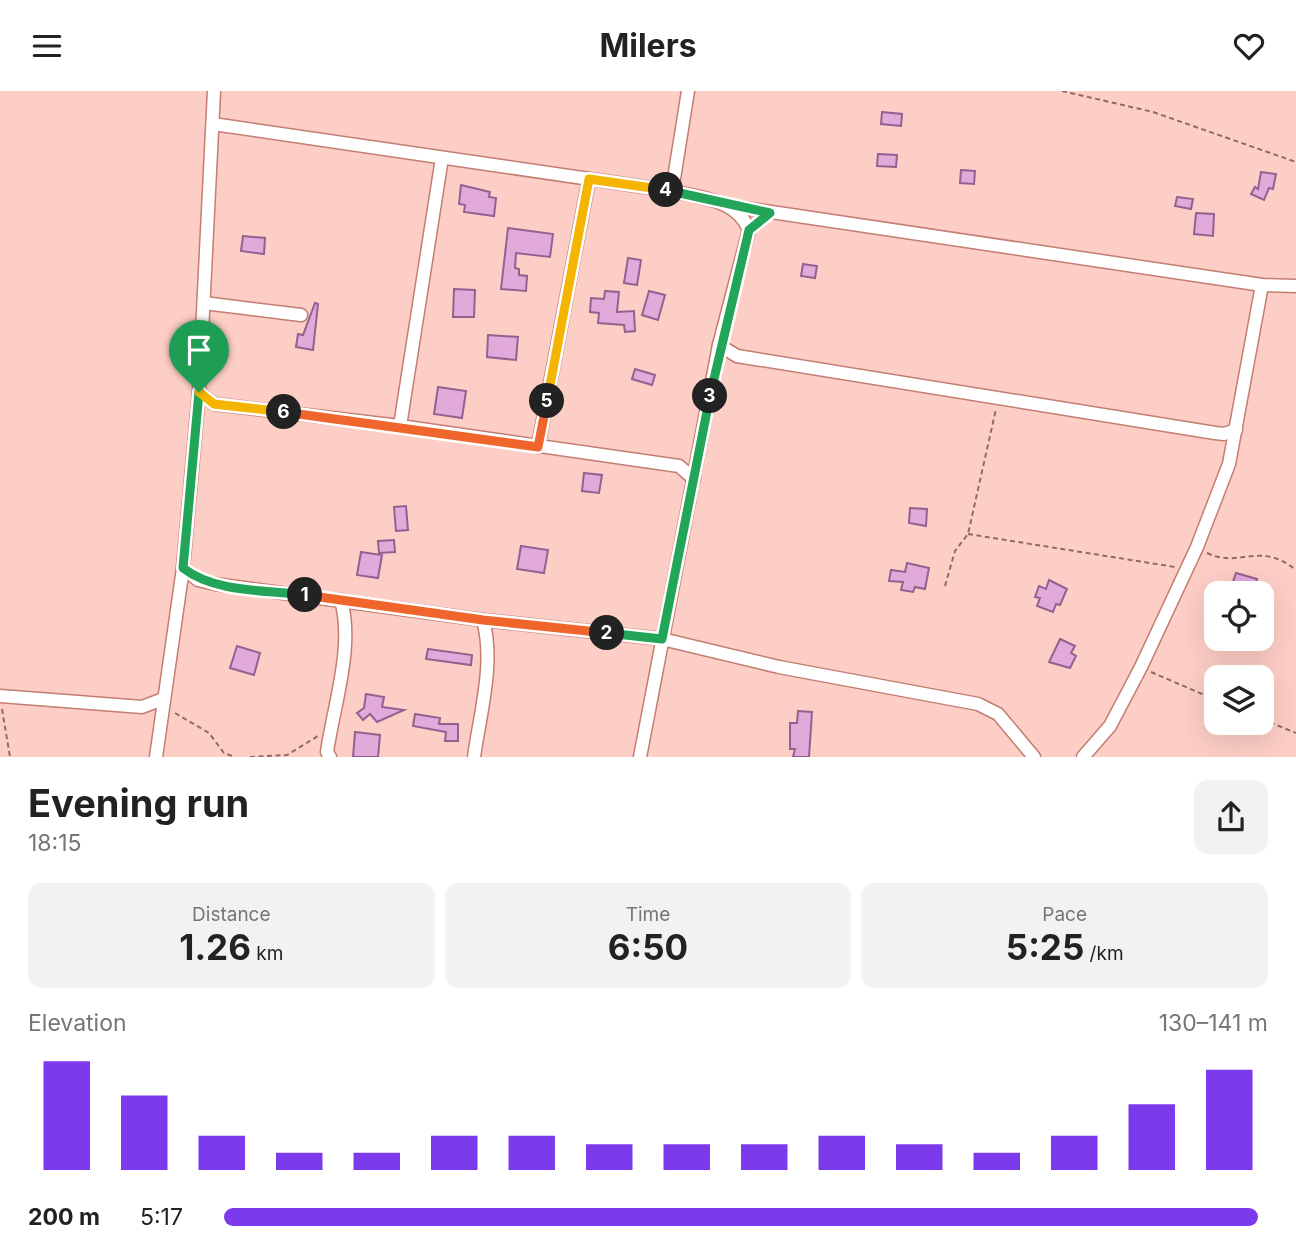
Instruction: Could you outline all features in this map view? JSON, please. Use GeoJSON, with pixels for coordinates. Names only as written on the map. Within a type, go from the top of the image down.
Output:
{"type":"FeatureCollection","features":[{"type":"Feature","properties":{"kind":"street"},"geometry":{"type":"LineString","coordinates":[[156,757],[180,594],[199,392],[214,91]]}},
{"type":"Feature","properties":{"kind":"street"},"geometry":{"type":"LineString","coordinates":[[672,191],[688,91]]}},
{"type":"Feature","properties":{"kind":"street"},"geometry":{"type":"LineString","coordinates":[[213,124],[672,191],[770,213],[1262,285],[1296,286]]}},
{"type":"Feature","properties":{"kind":"street"},"geometry":{"type":"LineString","coordinates":[[400,426],[442,158]]}},
{"type":"Feature","properties":{"kind":"street"},"geometry":{"type":"LineString","coordinates":[[538,447],[589,179]]}},
{"type":"Feature","properties":{"kind":"street"},"geometry":{"type":"LineString","coordinates":[[731,206],[741,215],[749,230]]}},
{"type":"Feature","properties":{"kind":"street"},"geometry":{"type":"LineString","coordinates":[[640,757],[719,345],[749,230],[770,213]]}},
{"type":"Feature","properties":{"kind":"street"},"geometry":{"type":"LineString","coordinates":[[1083,757],[1110,726],[1141,667],[1197,547],[1229,464],[1262,285]]}},
{"type":"Feature","properties":{"kind":"street"},"geometry":{"type":"LineString","coordinates":[[204,303],[301,315]]}},
{"type":"Feature","properties":{"kind":"street"},"geometry":{"type":"LineString","coordinates":[[719,345],[737,356],[1215,433],[1224,434],[1236,430]]}},
{"type":"Feature","properties":{"kind":"street"},"geometry":{"type":"LineString","coordinates":[[199,392],[214,404],[400,426],[679,466],[694,479]]}},
{"type":"Feature","properties":{"kind":"street"},"geometry":{"type":"LineString","coordinates":[[196,422],[214,404]]}},
{"type":"Feature","properties":{"kind":"street"},"geometry":{"type":"LineString","coordinates":[[679,466],[699,455]]}},
{"type":"Feature","properties":{"kind":"street"},"geometry":{"type":"LineString","coordinates":[[183,568],[198,580],[483,620],[662,639],[779,667],[978,704],[998,714],[1034,757]]}},
{"type":"Feature","properties":{"kind":"street"},"geometry":{"type":"LineString","coordinates":[[180,594],[198,580]]}},
{"type":"Feature","properties":{"kind":"street"},"geometry":{"type":"LineString","coordinates":[[330,757],[327,752],[345,642],[345,615],[341,600]]}},
{"type":"Feature","properties":{"kind":"street"},"geometry":{"type":"LineString","coordinates":[[474,757],[486,671],[488,638],[483,620]]}},
{"type":"Feature","properties":{"kind":"street"},"geometry":{"type":"LineString","coordinates":[[0,698],[131,707],[163,703]]}},
{"type":"Feature","properties":{"kind":"path"},"geometry":{"type":"LineString","coordinates":[[1062,91],[1153,112],[1296,162]]}},
{"type":"Feature","properties":{"kind":"path"},"geometry":{"type":"LineString","coordinates":[[945,586],[955,551],[968,534],[998,398]]}},
{"type":"Feature","properties":{"kind":"path"},"geometry":{"type":"LineString","coordinates":[[968,534],[1187,569]]}},
{"type":"Feature","properties":{"kind":"path"},"geometry":{"type":"LineString","coordinates":[[1197,547],[1222,558],[1270,555],[1296,569]]}},
{"type":"Feature","properties":{"kind":"path"},"geometry":{"type":"LineString","coordinates":[[1141,667],[1204,695]]}},
{"type":"Feature","properties":{"kind":"path"},"geometry":{"type":"LineString","coordinates":[[0,698],[10,757]]}},
{"type":"Feature","properties":{"kind":"path"},"geometry":{"type":"LineString","coordinates":[[163,703],[209,733],[223,753],[235,757]]}},
{"type":"Feature","properties":{"kind":"path"},"geometry":{"type":"LineString","coordinates":[[1274,724],[1296,733]]}},
{"type":"Feature","properties":{"kind":"path"},"geometry":{"type":"LineString","coordinates":[[250,757],[286,755],[331,728]]}},
{"type":"Feature","properties":{"kind":"building"},"geometry":{"type":"Polygon","coordinates":[[[882,112],[902,114],[901,126],[881,124],[882,112]]]}},
{"type":"Feature","properties":{"kind":"building"},"geometry":{"type":"Polygon","coordinates":[[[878,154],[897,155],[896,167],[877,166],[878,154]]]}},
{"type":"Feature","properties":{"kind":"building"},"geometry":{"type":"Polygon","coordinates":[[[961,170],[975,171],[974,184],[960,183],[961,170]]]}},
{"type":"Feature","properties":{"kind":"building"},"geometry":{"type":"Polygon","coordinates":[[[1261,172],[1276,174],[1273,189],[1269,188],[1264,200],[1251,194],[1255,187],[1258,189],[1261,172]]]}},
{"type":"Feature","properties":{"kind":"building"},"geometry":{"type":"Polygon","coordinates":[[[461,185],[490,192],[489,197],[496,198],[494,216],[464,212],[465,205],[459,204],[461,185]]]}},
{"type":"Feature","properties":{"kind":"building"},"geometry":{"type":"Polygon","coordinates":[[[1177,197],[1193,199],[1191,209],[1175,206],[1177,197]]]}},
{"type":"Feature","properties":{"kind":"building"},"geometry":{"type":"Polygon","coordinates":[[[1196,213],[1214,214],[1213,236],[1194,234],[1196,213]]]}},
{"type":"Feature","properties":{"kind":"building"},"geometry":{"type":"Polygon","coordinates":[[[508,228],[553,234],[550,257],[516,253],[515,268],[519,269],[519,275],[527,276],[526,291],[501,289],[508,228]]]}},
{"type":"Feature","properties":{"kind":"building"},"geometry":{"type":"Polygon","coordinates":[[[243,236],[265,238],[264,254],[241,251],[243,236]]]}},
{"type":"Feature","properties":{"kind":"building"},"geometry":{"type":"Polygon","coordinates":[[[628,258],[641,260],[637,285],[624,283],[628,258]]]}},
{"type":"Feature","properties":{"kind":"building"},"geometry":{"type":"Polygon","coordinates":[[[803,264],[817,266],[815,278],[801,276],[803,264]]]}},
{"type":"Feature","properties":{"kind":"building"},"geometry":{"type":"Polygon","coordinates":[[[454,289],[475,290],[474,317],[453,317],[454,289]]]}},
{"type":"Feature","properties":{"kind":"building"},"geometry":{"type":"Polygon","coordinates":[[[605,291],[619,292],[617,312],[634,311],[635,331],[625,332],[624,325],[598,323],[599,313],[590,312],[591,298],[604,299],[605,291]]]}},
{"type":"Feature","properties":{"kind":"building"},"geometry":{"type":"Polygon","coordinates":[[[649,291],[665,295],[658,320],[642,315],[649,291]]]}},
{"type":"Feature","properties":{"kind":"building"},"geometry":{"type":"Polygon","coordinates":[[[315,303],[318,304],[313,350],[296,347],[298,334],[303,335],[315,303]]]}},
{"type":"Feature","properties":{"kind":"building"},"geometry":{"type":"Polygon","coordinates":[[[488,335],[518,337],[516,360],[487,357],[488,335]]]}},
{"type":"Feature","properties":{"kind":"building"},"geometry":{"type":"Polygon","coordinates":[[[635,369],[655,375],[652,385],[632,379],[635,369]]]}},
{"type":"Feature","properties":{"kind":"building"},"geometry":{"type":"Polygon","coordinates":[[[438,387],[466,391],[462,418],[434,414],[438,387]]]}},
{"type":"Feature","properties":{"kind":"building"},"geometry":{"type":"Polygon","coordinates":[[[584,473],[602,475],[599,493],[582,491],[584,473]]]}},
{"type":"Feature","properties":{"kind":"building"},"geometry":{"type":"Polygon","coordinates":[[[406,506],[408,530],[396,531],[394,507],[406,506]]]}},
{"type":"Feature","properties":{"kind":"building"},"geometry":{"type":"Polygon","coordinates":[[[910,508],[927,509],[926,526],[909,523],[910,508]]]}},
{"type":"Feature","properties":{"kind":"building"},"geometry":{"type":"Polygon","coordinates":[[[394,540],[395,552],[379,553],[378,541],[394,540]]]}},
{"type":"Feature","properties":{"kind":"building"},"geometry":{"type":"Polygon","coordinates":[[[521,546],[548,550],[544,573],[517,569],[521,546]]]}},
{"type":"Feature","properties":{"kind":"building"},"geometry":{"type":"Polygon","coordinates":[[[361,552],[382,555],[378,578],[357,575],[361,552]]]}},
{"type":"Feature","properties":{"kind":"building"},"geometry":{"type":"Polygon","coordinates":[[[907,563],[929,568],[925,589],[915,587],[913,592],[901,590],[903,582],[889,581],[891,570],[905,572],[907,563]]]}},
{"type":"Feature","properties":{"kind":"building"},"geometry":{"type":"Polygon","coordinates":[[[1236,573],[1257,579],[1256,581],[1233,581],[1236,573]]]}},
{"type":"Feature","properties":{"kind":"building"},"geometry":{"type":"Polygon","coordinates":[[[1049,580],[1067,589],[1060,605],[1056,604],[1053,612],[1037,606],[1040,598],[1035,597],[1039,586],[1046,589],[1049,580]]]}},
{"type":"Feature","properties":{"kind":"building"},"geometry":{"type":"Polygon","coordinates":[[[1060,639],[1075,646],[1071,653],[1076,656],[1070,668],[1049,662],[1060,639]]]}},
{"type":"Feature","properties":{"kind":"building"},"geometry":{"type":"Polygon","coordinates":[[[237,646],[260,653],[254,675],[230,668],[237,646]]]}},
{"type":"Feature","properties":{"kind":"building"},"geometry":{"type":"Polygon","coordinates":[[[428,649],[472,655],[471,665],[426,659],[428,649]]]}},
{"type":"Feature","properties":{"kind":"building"},"geometry":{"type":"Polygon","coordinates":[[[366,694],[384,697],[382,707],[404,710],[377,722],[370,714],[363,720],[357,713],[364,708],[366,694]]]}},
{"type":"Feature","properties":{"kind":"building"},"geometry":{"type":"Polygon","coordinates":[[[798,711],[812,712],[809,757],[793,757],[795,749],[790,749],[790,723],[797,723],[798,711]]]}},
{"type":"Feature","properties":{"kind":"building"},"geometry":{"type":"Polygon","coordinates":[[[415,714],[440,718],[439,724],[458,724],[458,741],[445,741],[446,732],[413,726],[415,714]]]}},
{"type":"Feature","properties":{"kind":"building"},"geometry":{"type":"Polygon","coordinates":[[[355,732],[380,735],[378,757],[353,757],[355,732]]]}},
{"type":"Feature","properties":{"kind":"route"},"geometry":{"type":"LineString","coordinates":[[589,179],[672,191],[770,213],[749,230],[719,345],[662,639],[483,620],[198,580],[183,568],[199,392],[214,404],[400,426],[538,447],[589,179]]}}]}
